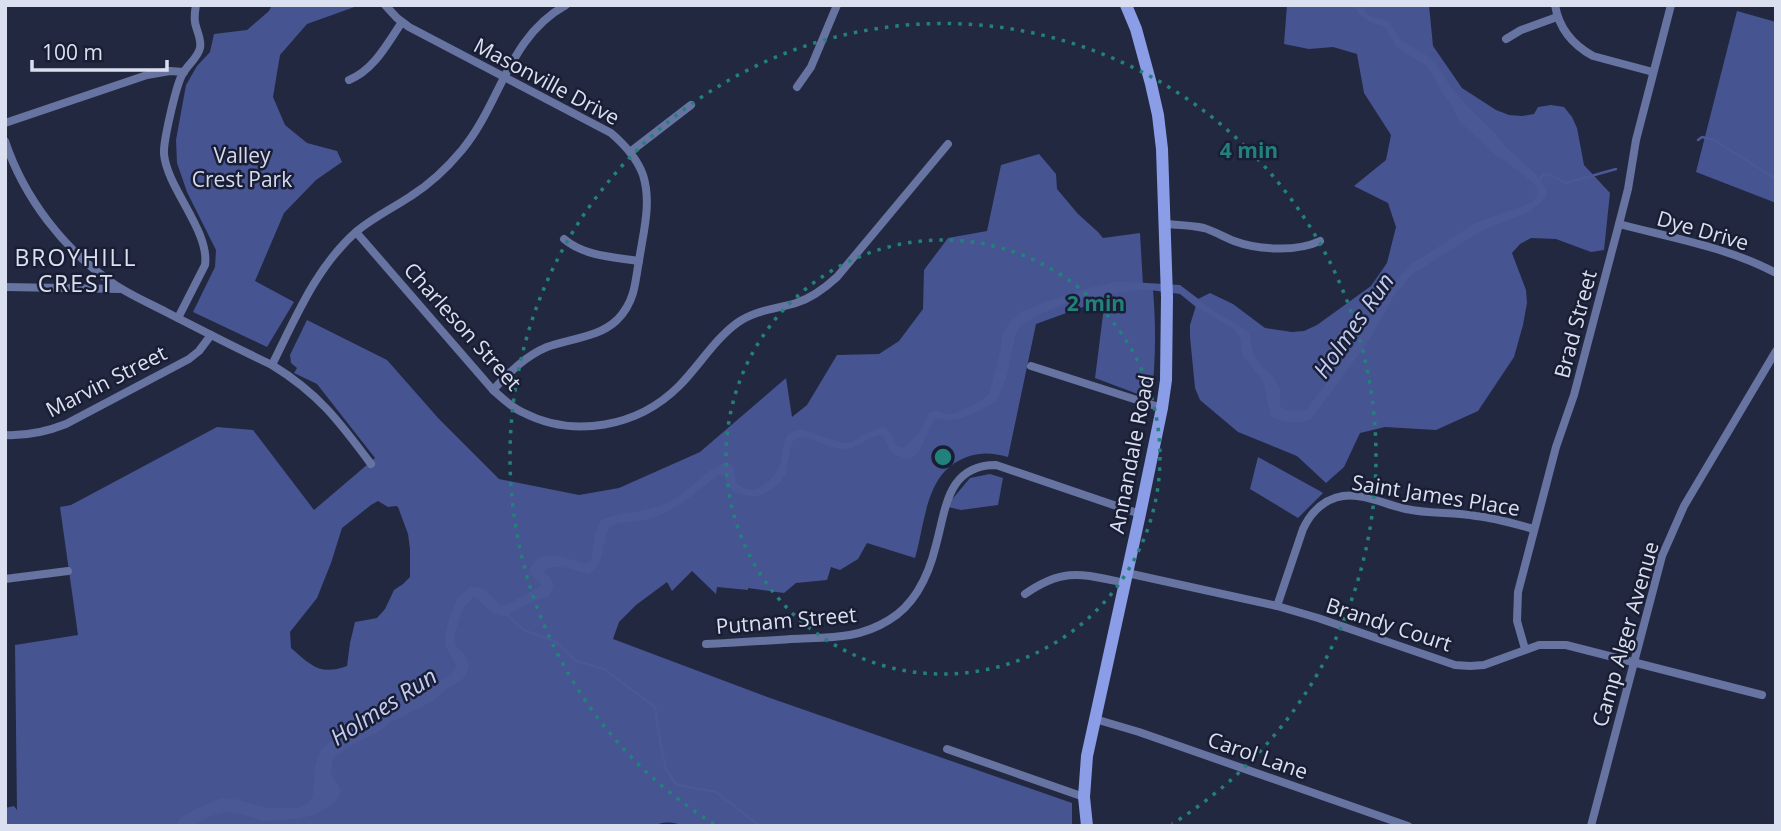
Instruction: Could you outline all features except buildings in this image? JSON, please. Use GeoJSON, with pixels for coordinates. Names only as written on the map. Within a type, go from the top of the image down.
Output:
{"type":"FeatureCollection","features":[{"type":"Feature","properties":{"kind":"main road","name":"Annandale Road"},"geometry":{"type":"LineString","coordinates":[[1087,826],[1084,797],[1087,757],[1166,380],[1166,224],[1163,161],[1158,115],[1143,54],[1126,5]]}},
{"type":"Feature","properties":{"kind":"street"},"geometry":{"type":"LineString","coordinates":[[178,318],[206,258],[200,236],[164,157],[177,88],[200,48],[195,5]]}},
{"type":"Feature","properties":{"kind":"street","name":"Masonville Drive"},"geometry":{"type":"LineString","coordinates":[[385,5],[402,22],[611,133],[638,164],[646,190],[634,290],[630,302],[616,321],[596,333],[544,348],[516,366],[493,390]]}},
{"type":"Feature","properties":{"kind":"street"},"geometry":{"type":"LineString","coordinates":[[272,365],[317,276],[356,233],[422,189],[452,162],[477,129],[521,46],[548,16],[566,5]]}},
{"type":"Feature","properties":{"kind":"street"},"geometry":{"type":"LineString","coordinates":[[797,87],[811,67],[837,5]]}},
{"type":"Feature","properties":{"kind":"street"},"geometry":{"type":"LineString","coordinates":[[1555,5],[1568,37],[1586,52],[1653,72]]}},
{"type":"Feature","properties":{"kind":"street","name":"Brad Street"},"geometry":{"type":"LineString","coordinates":[[1525,649],[1517,621],[1518,592],[1619,224],[1636,140],[1671,5]]}},
{"type":"Feature","properties":{"kind":"street"},"geometry":{"type":"LineString","coordinates":[[1506,39],[1558,17]]}},
{"type":"Feature","properties":{"kind":"street"},"geometry":{"type":"LineString","coordinates":[[349,80],[370,67],[402,22]]}},
{"type":"Feature","properties":{"kind":"street"},"geometry":{"type":"LineString","coordinates":[[5,123],[147,75],[170,71],[184,72]]}},
{"type":"Feature","properties":{"kind":"street"},"geometry":{"type":"LineString","coordinates":[[630,152],[691,106]]}},
{"type":"Feature","properties":{"kind":"street"},"geometry":{"type":"LineString","coordinates":[[5,141],[29,193],[57,233],[91,267],[121,289],[291,377],[326,406],[371,464]]}},
{"type":"Feature","properties":{"kind":"street","name":"Charleson Street"},"geometry":{"type":"LineString","coordinates":[[356,233],[493,390],[521,412],[539,420],[572,427],[589,427],[619,422],[652,408],[679,387],[737,323],[761,311],[801,301],[827,286],[948,145]]}},
{"type":"Feature","properties":{"kind":"street"},"geometry":{"type":"LineString","coordinates":[[1166,224],[1203,228],[1233,241],[1256,246],[1293,249],[1320,241]]}},
{"type":"Feature","properties":{"kind":"street","name":"Dye Drive"},"geometry":{"type":"LineString","coordinates":[[1619,224],[1708,246],[1733,254],[1776,274]]}},
{"type":"Feature","properties":{"kind":"street"},"geometry":{"type":"LineString","coordinates":[[564,239],[575,248],[586,252],[639,261]]}},
{"type":"Feature","properties":{"kind":"street"},"geometry":{"type":"LineString","coordinates":[[5,287],[121,289]]}},
{"type":"Feature","properties":{"kind":"street","name":"Marvin Street"},"geometry":{"type":"LineString","coordinates":[[5,435],[32,435],[66,424],[189,359],[211,335]]}},
{"type":"Feature","properties":{"kind":"street","name":"Camp Alger Avenue"},"geometry":{"type":"LineString","coordinates":[[1591,826],[1657,572],[1672,530],[1776,351]]}},
{"type":"Feature","properties":{"kind":"street"},"geometry":{"type":"LineString","coordinates":[[1031,366],[1162,408]]}},
{"type":"Feature","properties":{"kind":"street","name":"Putnam Street"},"geometry":{"type":"LineString","coordinates":[[706,644],[849,636],[874,629],[892,619],[916,596],[927,573],[948,495],[958,478],[985,465],[996,465],[1140,514]]}},
{"type":"Feature","properties":{"kind":"street","name":"Saint James Place"},"geometry":{"type":"LineString","coordinates":[[1277,606],[1307,519],[1322,504],[1332,499],[1353,496],[1406,509],[1476,515],[1534,529]]}},
{"type":"Feature","properties":{"kind":"street"},"geometry":{"type":"LineString","coordinates":[[5,579],[68,571]]}},
{"type":"Feature","properties":{"kind":"street","name":"Brandy Court"},"geometry":{"type":"LineString","coordinates":[[1024,594],[1051,578],[1064,575],[1126,578],[1277,606],[1455,665],[1484,665],[1539,645],[1566,645],[1762,695]]}},
{"type":"Feature","properties":{"kind":"street","name":"Carol Lane"},"geometry":{"type":"LineString","coordinates":[[1095,719],[1408,826]]}},
{"type":"Feature","properties":{"kind":"street"},"geometry":{"type":"LineString","coordinates":[[947,749],[1084,797]]}},
{"type":"Feature","properties":{"kind":"green space","name":"Valley Crest Park"},"geometry":{"type":"Polygon","coordinates":[[[272,5],[360,5],[307,24],[280,55],[273,97],[285,125],[307,143],[337,151],[342,162],[316,180],[284,213],[255,281],[294,302],[267,347],[193,312],[215,267],[216,250],[187,192],[177,163],[176,140],[186,85],[197,66],[210,52],[214,34],[247,30],[269,11],[272,5]]]}},
{"type":"Feature","properties":{"kind":"green space"},"geometry":{"type":"Polygon","coordinates":[[[1287,5],[1429,5],[1433,46],[1462,88],[1496,110],[1509,115],[1534,114],[1538,107],[1551,105],[1564,107],[1577,128],[1584,165],[1610,193],[1604,250],[1591,252],[1556,239],[1531,238],[1520,244],[1512,253],[1526,290],[1527,303],[1523,325],[1514,357],[1478,411],[1436,430],[1385,427],[1360,433],[1344,467],[1326,483],[1297,456],[1238,432],[1200,400],[1195,388],[1190,337],[1190,325],[1198,299],[1210,293],[1233,304],[1265,328],[1304,331],[1317,325],[1371,286],[1387,263],[1396,227],[1388,203],[1354,186],[1386,160],[1391,135],[1364,93],[1357,54],[1333,47],[1309,49],[1284,44],[1287,5]]]}},
{"type":"Feature","properties":{"kind":"green space"},"geometry":{"type":"Polygon","coordinates":[[[1737,11],[1776,22],[1776,203],[1696,172],[1737,11]]]}},
{"type":"Feature","properties":{"kind":"green space"},"geometry":{"type":"Polygon","coordinates":[[[1039,154],[1056,174],[1057,189],[1103,238],[1140,233],[1143,285],[1153,290],[1154,304],[1155,358],[1151,399],[1095,378],[1105,299],[1036,324],[1008,457],[977,454],[948,468],[933,490],[928,503],[915,558],[867,543],[858,559],[840,570],[831,567],[827,580],[796,583],[784,593],[717,587],[716,594],[692,571],[672,591],[667,582],[636,605],[619,622],[613,639],[773,699],[1072,803],[1072,826],[685,826],[666,823],[655,826],[5,826],[5,808],[14,806],[17,810],[15,645],[78,635],[60,507],[71,505],[217,427],[253,430],[314,510],[375,458],[317,384],[294,373],[297,368],[291,363],[290,355],[307,320],[387,360],[439,419],[499,479],[579,495],[619,488],[700,452],[786,378],[792,417],[807,405],[837,355],[879,354],[899,341],[923,309],[924,270],[948,238],[987,231],[1001,165],[1039,154]],[[378,501],[342,528],[317,598],[290,632],[291,648],[316,667],[329,670],[347,666],[355,622],[377,618],[385,609],[394,590],[410,577],[408,534],[398,507],[388,507],[378,501]]]}},
{"type":"Feature","properties":{"kind":"green space"},"geometry":{"type":"Polygon","coordinates":[[[1258,457],[1323,493],[1298,518],[1250,489],[1258,457]]]}},
{"type":"Feature","properties":{"kind":"green space"},"geometry":{"type":"Polygon","coordinates":[[[990,474],[1003,478],[998,505],[961,510],[948,507],[970,478],[990,474]]]}},
{"type":"Feature","properties":{"kind":"shaded area"},"geometry":{"type":"Polygon","coordinates":[[[1354,5],[1361,5],[1369,16],[1388,21],[1401,40],[1436,64],[1470,109],[1535,173],[1547,190],[1546,198],[1529,212],[1483,230],[1411,275],[1394,296],[1371,337],[1311,420],[1291,422],[1271,417],[1263,381],[1242,355],[1241,340],[1235,330],[1196,307],[1180,294],[1135,290],[1075,300],[1042,313],[1022,325],[1016,332],[1006,379],[996,402],[968,416],[952,420],[934,419],[919,452],[910,460],[889,451],[886,441],[878,436],[847,449],[831,447],[804,437],[798,438],[792,442],[786,473],[779,484],[760,496],[734,492],[727,485],[724,475],[718,475],[667,512],[610,526],[599,564],[589,574],[559,567],[543,571],[550,577],[554,587],[548,597],[533,601],[503,617],[492,613],[474,596],[462,610],[454,637],[456,646],[465,655],[469,667],[463,679],[433,701],[393,721],[333,759],[331,773],[341,790],[337,800],[315,815],[262,821],[226,812],[208,817],[193,826],[176,826],[179,819],[193,810],[221,798],[268,808],[299,808],[307,804],[313,796],[315,765],[321,749],[383,709],[449,676],[457,667],[446,647],[446,629],[458,598],[471,586],[485,589],[500,605],[505,606],[542,585],[529,572],[539,558],[553,555],[586,564],[591,560],[595,534],[601,520],[669,502],[711,470],[727,462],[733,466],[737,484],[751,490],[762,486],[778,469],[786,437],[800,429],[843,443],[851,443],[864,434],[884,427],[894,437],[896,446],[904,448],[921,430],[930,412],[953,414],[979,402],[989,394],[1002,334],[1022,311],[1046,301],[1113,282],[1180,285],[1249,333],[1254,355],[1262,368],[1273,376],[1280,389],[1280,406],[1293,410],[1307,409],[1354,346],[1398,278],[1413,263],[1475,223],[1531,203],[1538,190],[1458,120],[1451,104],[1424,64],[1403,52],[1396,46],[1384,26],[1366,20],[1354,5]]]}},
{"type":"Feature","properties":{"kind":"waterway"},"geometry":{"type":"LineString","coordinates":[[1698,140],[1702,137],[1714,140],[1776,179]]}},
{"type":"Feature","properties":{"kind":"waterway"},"geometry":{"type":"LineString","coordinates":[[1540,179],[1543,174],[1566,183],[1616,169]]}},
{"type":"Feature","properties":{"kind":"waterway"},"geometry":{"type":"LineString","coordinates":[[506,614],[524,630],[556,642],[576,661],[604,669],[655,707],[666,769],[677,785],[716,792],[760,826]]}},
{"type":"Feature","properties":{"kind":"district","name":"BROYHILL CREST"},"geometry":{"type":"Point","coordinates":[76,270]}},
{"type":"Feature","properties":{"kind":"water label","name":"Holmes Run"},"geometry":{"type":"Point","coordinates":[1353,325]}},
{"type":"Feature","properties":{"kind":"water label","name":"Holmes Run"},"geometry":{"type":"Point","coordinates":[383,706]}}]}
